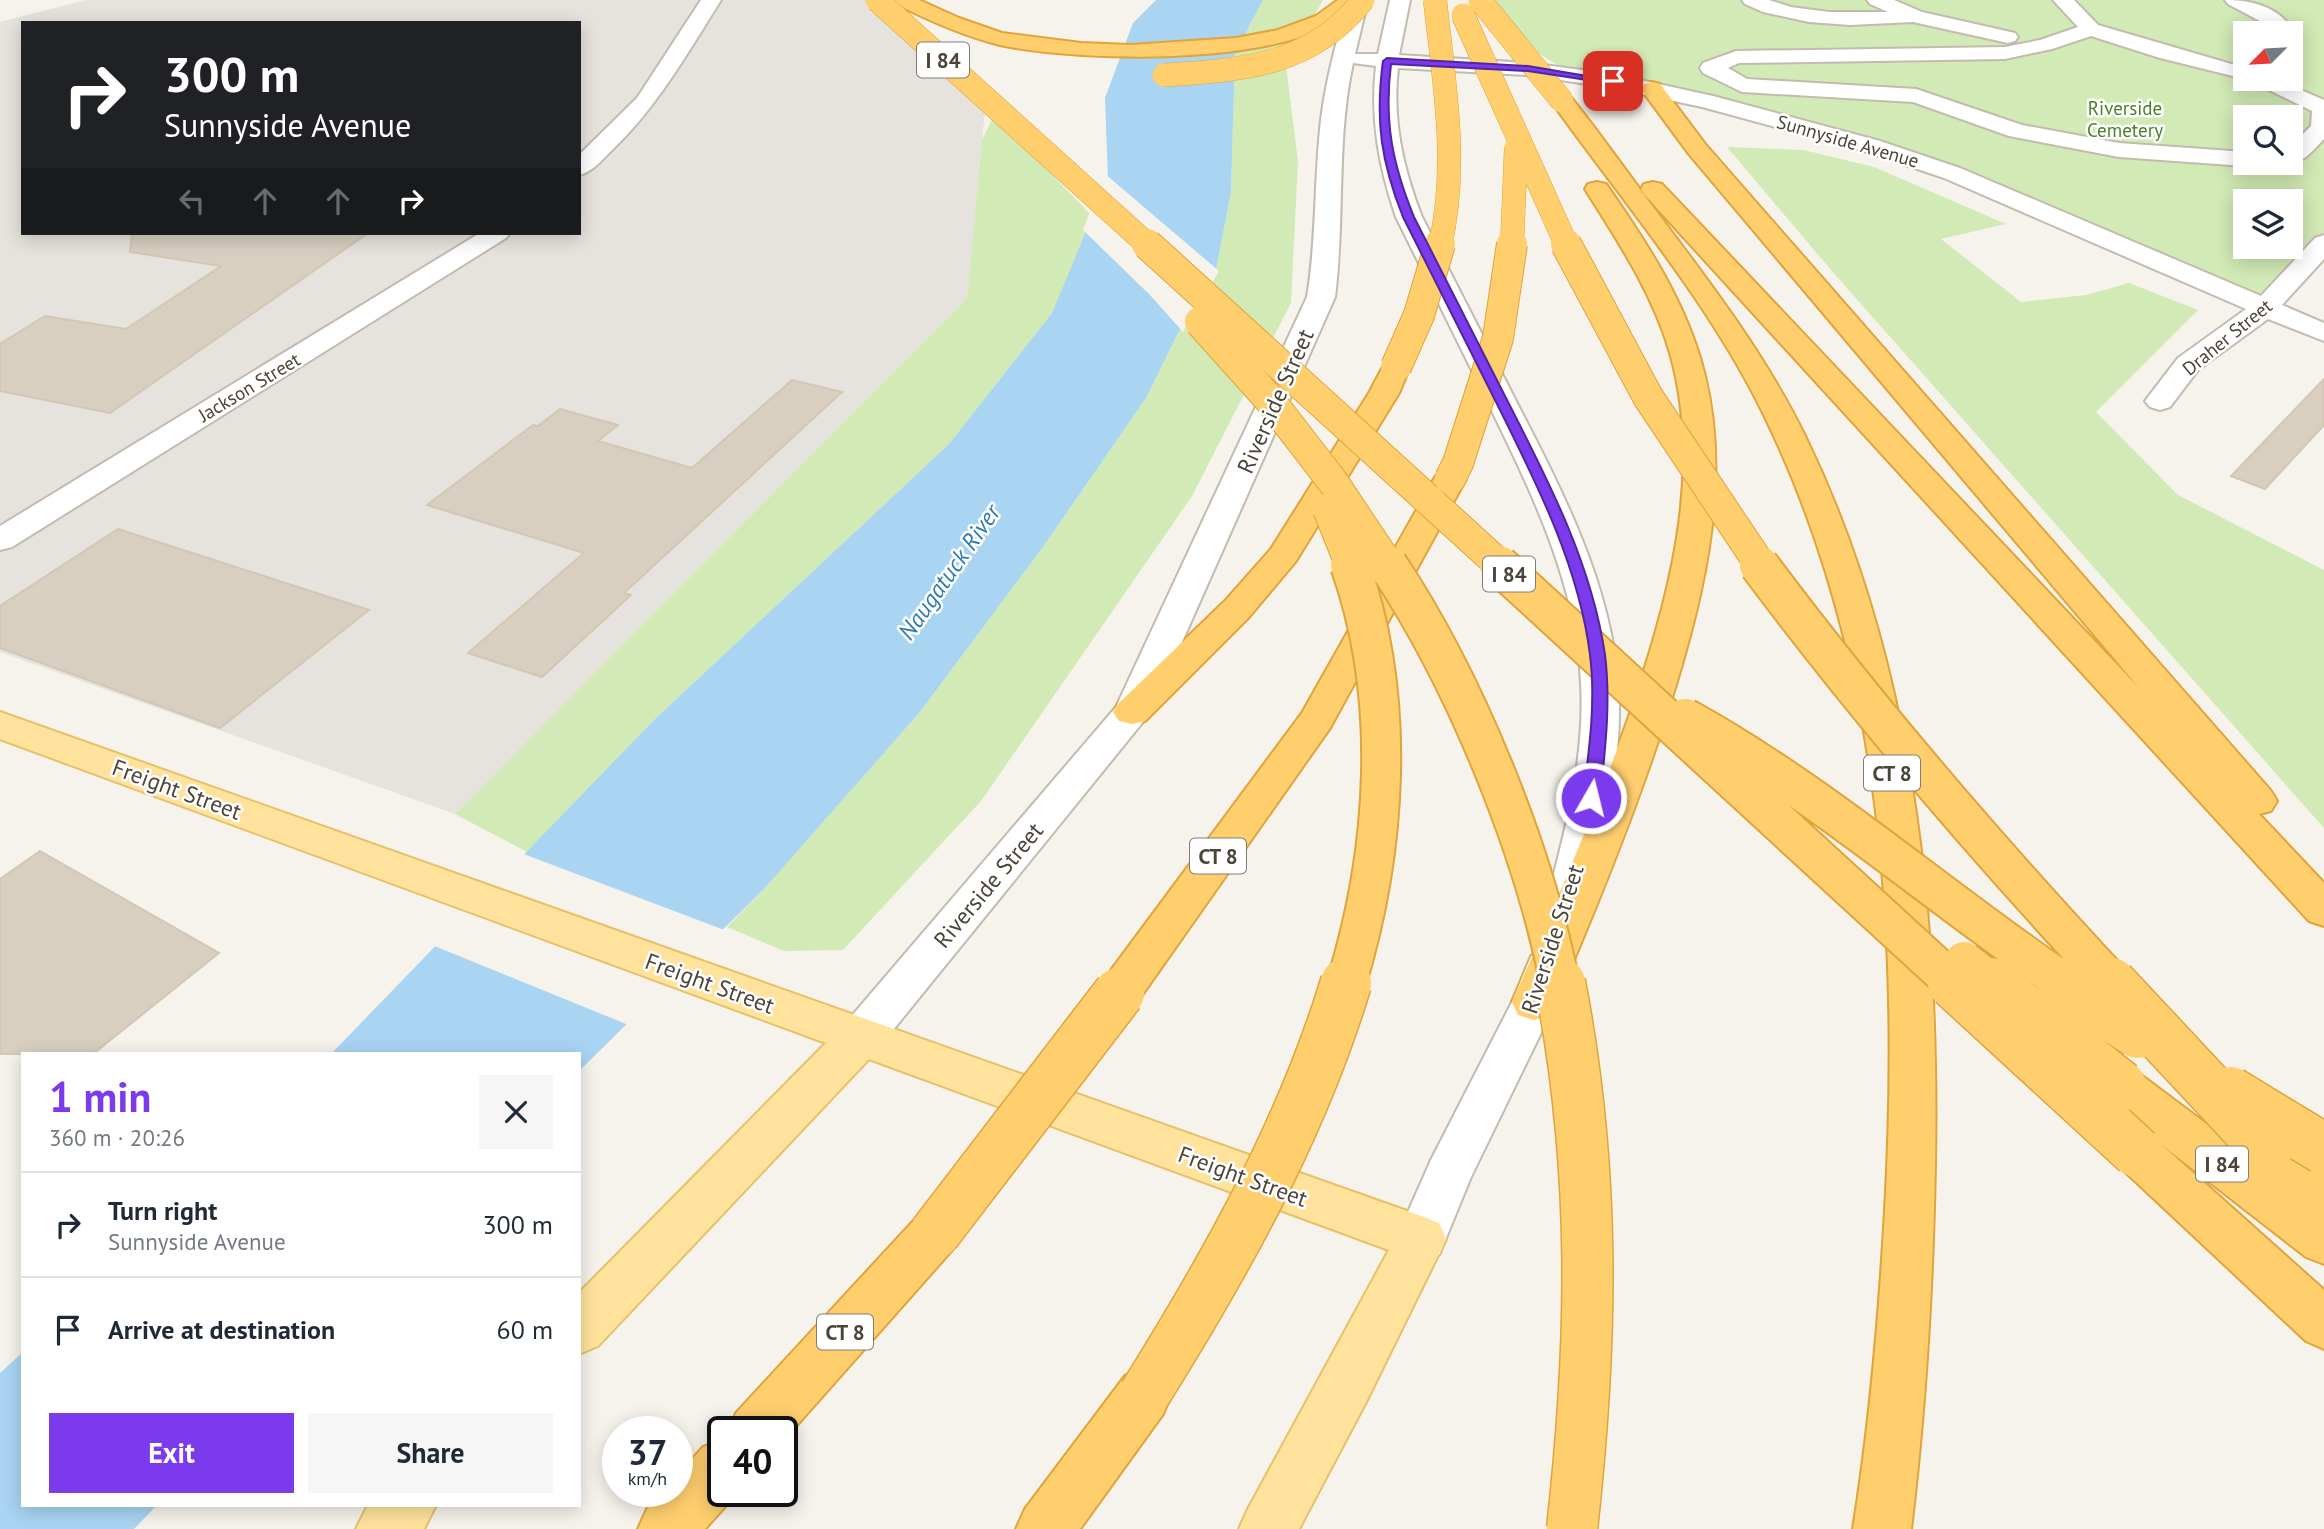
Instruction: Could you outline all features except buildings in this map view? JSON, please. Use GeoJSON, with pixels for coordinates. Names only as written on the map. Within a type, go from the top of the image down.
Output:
{"type":"FeatureCollection","features":[{"type":"Feature","properties":{"kind":"highway","name":"I 84"},"geometry":{"type":"LineString","coordinates":[[877,0],[1360,437],[2324,1324]]}},
{"type":"Feature","properties":{"kind":"highway"},"geometry":{"type":"LineString","coordinates":[[901,0],[946,22],[1004,40],[1069,49],[1122,52],[1200,48],[1260,39],[1332,15],[1350,0]]}},
{"type":"Feature","properties":{"kind":"highway"},"geometry":{"type":"LineString","coordinates":[[901,0],[995,49],[1083,70]]}},
{"type":"Feature","properties":{"kind":"highway"},"geometry":{"type":"LineString","coordinates":[[1142,75],[1228,69],[1291,54],[1334,32],[1348,21],[1361,0]]}},
{"type":"Feature","properties":{"kind":"highway"},"geometry":{"type":"LineString","coordinates":[[1132,712],[1237,609],[1284,554],[1384,393],[1432,283],[1448,192],[1450,150],[1435,0]]}},
{"type":"Feature","properties":{"kind":"highway","name":"CT 8"},"geometry":{"type":"LineString","coordinates":[[769,1416],[935,1233],[1119,993],[1317,719],[1458,463],[1497,338],[1513,239],[1516,143],[1457,0]]}},
{"type":"Feature","properties":{"kind":"highway"},"geometry":{"type":"LineString","coordinates":[[1486,8],[1558,101],[2324,910]]}},
{"type":"Feature","properties":{"kind":"highway"},"geometry":{"type":"LineString","coordinates":[[1486,8],[1558,101],[1661,292],[1691,376],[1699,424],[1699,516],[1690,569],[1659,683],[1604,841],[1534,1002]]}},
{"type":"Feature","properties":{"kind":"highway"},"geometry":{"type":"LineString","coordinates":[[1652,89],[1697,149],[2324,880]]}},
{"type":"Feature","properties":{"kind":"highway","name":"CT 8"},"geometry":{"type":"LineString","coordinates":[[1558,101],[1602,150],[1721,317],[1759,376],[1791,438],[1821,508],[1848,583],[1872,672],[1892,769],[1906,876],[1913,1041],[1914,1144],[1905,1308],[1882,1529]]}},
{"type":"Feature","properties":{"kind":"highway","name":"I 84"},"geometry":{"type":"LineString","coordinates":[[1008,121],[1034,139],[1393,458],[1753,784],[1928,932],[2152,1110],[2324,1241]]}},
{"type":"Feature","properties":{"kind":"highway"},"geometry":{"type":"LineString","coordinates":[[1008,121],[1010,128],[1024,145],[1214,337],[1255,387],[1288,435],[1322,496],[1355,573],[1374,650],[1380,692],[1382,759],[1374,855],[1364,918],[1339,1014],[1294,1130],[1262,1195],[1184,1332],[1144,1395],[1045,1529]]}},
{"type":"Feature","properties":{"kind":"highway"},"geometry":{"type":"LineString","coordinates":[[1008,121],[1013,131],[1040,162],[1215,338],[1305,447],[1383,559],[1427,633],[1467,710],[1496,775],[1529,866],[1546,926],[1568,1021],[1581,1119],[1589,1286],[1584,1414],[1572,1529]]}},
{"type":"Feature","properties":{"kind":"highway"},"geometry":{"type":"LineString","coordinates":[[1516,143],[1596,306],[1641,386],[1738,535],[1808,629],[1993,855],[2267,1150],[2324,1207]]}},
{"type":"Feature","properties":{"kind":"highway"},"geometry":{"type":"LineString","coordinates":[[1667,708],[1761,760],[2064,984],[2222,1087],[2324,1149]]}},
{"type":"Feature","properties":{"kind":"highway"},"geometry":{"type":"LineString","coordinates":[[667,1529],[707,1485]]}},
{"type":"Feature","properties":{"kind":"main road","name":"Freight Street"},"geometry":{"type":"LineString","coordinates":[[0,725],[751,999],[1421,1239]]}},
{"type":"Feature","properties":{"kind":"main road","name":"Riverside Street"},"geometry":{"type":"LineString","coordinates":[[581,1327],[860,1038]]}},
{"type":"Feature","properties":{"kind":"main road","name":"Riverside Street"},"geometry":{"type":"LineString","coordinates":[[1268,1529],[1348,1382],[1421,1239]]}},
{"type":"Feature","properties":{"kind":"main road"},"geometry":{"type":"LineString","coordinates":[[385,1529],[406,1507]]}},
{"type":"Feature","properties":{"kind":"street"},"geometry":{"type":"LineString","coordinates":[[581,166],[645,102],[711,0]]}},
{"type":"Feature","properties":{"kind":"street","name":"Riverside Street"},"geometry":{"type":"LineString","coordinates":[[860,1038],[1132,712],[1321,297],[1327,264],[1331,135],[1336,88],[1361,0]]}},
{"type":"Feature","properties":{"kind":"street","name":"Riverside Street"},"geometry":{"type":"LineString","coordinates":[[1400,0],[1387,61],[1382,114],[1393,179],[1409,217],[1532,462],[1559,522],[1584,589],[1597,656],[1600,721],[1595,777],[1584,841],[1564,914],[1534,1002],[1448,1175],[1421,1239]]}},
{"type":"Feature","properties":{"kind":"street"},"geometry":{"type":"LineString","coordinates":[[1752,0],[1791,12],[1849,21],[1916,17]]}},
{"type":"Feature","properties":{"kind":"street"},"geometry":{"type":"LineString","coordinates":[[1877,0],[1916,17],[2045,45]]}},
{"type":"Feature","properties":{"kind":"street"},"geometry":{"type":"LineString","coordinates":[[2063,0],[2091,29],[2167,54],[2233,69]]}},
{"type":"Feature","properties":{"kind":"street"},"geometry":{"type":"LineString","coordinates":[[2235,0],[2275,21]]}},
{"type":"Feature","properties":{"kind":"street"},"geometry":{"type":"LineString","coordinates":[[2091,29],[2045,45],[2005,52],[1736,57],[1711,68],[1742,85],[1916,96],[2017,131],[2119,150],[2233,158]]}},
{"type":"Feature","properties":{"kind":"street","name":"Sunnyside Avenue"},"geometry":{"type":"LineString","coordinates":[[1343,58],[1528,69],[1652,89],[1836,136],[1912,159],[1989,189],[2324,333]]}},
{"type":"Feature","properties":{"kind":"street"},"geometry":{"type":"LineString","coordinates":[[2289,91],[2323,108],[2322,128],[2303,145]]}},
{"type":"Feature","properties":{"kind":"street","name":"Jackson Street"},"geometry":{"type":"LineString","coordinates":[[0,540],[494,235]]}},
{"type":"Feature","properties":{"kind":"street","name":"Draher Street"},"geometry":{"type":"LineString","coordinates":[[2160,401],[2188,364],[2265,308],[2324,243]]}},
{"type":"Feature","properties":{"kind":"shaded area"},"geometry":{"type":"Polygon","coordinates":[[[86,0],[866,0],[985,110],[967,298],[455,814],[0,652],[0,22],[86,0]]]}},
{"type":"Feature","properties":{"kind":"green space"},"geometry":{"type":"Polygon","coordinates":[[[1263,0],[1323,0],[1286,66],[1298,161],[1291,303],[1192,496],[981,801],[843,950],[784,951],[727,927],[765,888],[920,712],[1043,547],[1146,398],[1173,343],[1216,269],[1231,192],[1235,53],[1263,0]]]}},
{"type":"Feature","properties":{"kind":"green space","name":"Riverside Cemetery"},"geometry":{"type":"Polygon","coordinates":[[[1480,0],[2324,0],[2324,236],[2265,308],[1912,159],[1574,75],[1530,48],[1480,0]]]}},
{"type":"Feature","properties":{"kind":"green space"},"geometry":{"type":"Polygon","coordinates":[[[999,105],[1016,138],[1095,219],[1052,313],[949,444],[654,720],[527,852],[455,814],[967,298],[982,140],[999,105]]]}},
{"type":"Feature","properties":{"kind":"green space"},"geometry":{"type":"Polygon","coordinates":[[[1727,147],[1804,150],[1874,167],[2006,224],[1941,239],[2021,302],[2086,295],[2129,283],[2198,310],[2096,412],[2178,495],[2324,570],[2324,828],[1831,270],[1727,147]]]}},
{"type":"Feature","properties":{"kind":"water","name":"Naugatuck River"},"geometry":{"type":"Polygon","coordinates":[[[1156,0],[1263,0],[1235,53],[1231,192],[1216,269],[1176,337],[1146,398],[1043,547],[920,712],[765,888],[581,1069],[581,1052],[333,1052],[654,720],[949,444],[1052,313],[1108,179],[1105,98],[1133,23],[1156,0]]]}},
{"type":"Feature","properties":{"kind":"water"},"geometry":{"type":"Polygon","coordinates":[[[21,1354],[21,1507],[155,1507],[134,1529],[0,1529],[0,1373],[21,1354]]]}},
{"type":"Feature","properties":{"kind":"pier"},"geometry":{"type":"Polygon","coordinates":[[[1104,173],[1219,271],[1183,332],[1150,295],[1083,230],[1104,173]]]}},
{"type":"Feature","properties":{"kind":"pier"},"geometry":{"type":"Polygon","coordinates":[[[521,853],[727,931],[631,1026],[432,945],[521,853]]]}},
{"type":"Feature","properties":{"kind":"route"},"geometry":{"type":"LineString","coordinates":[[1591,798],[1600,721],[1597,656],[1584,589],[1559,522],[1532,462],[1409,217],[1393,179],[1382,114],[1387,61],[1528,69],[1613,81]]}}]}
